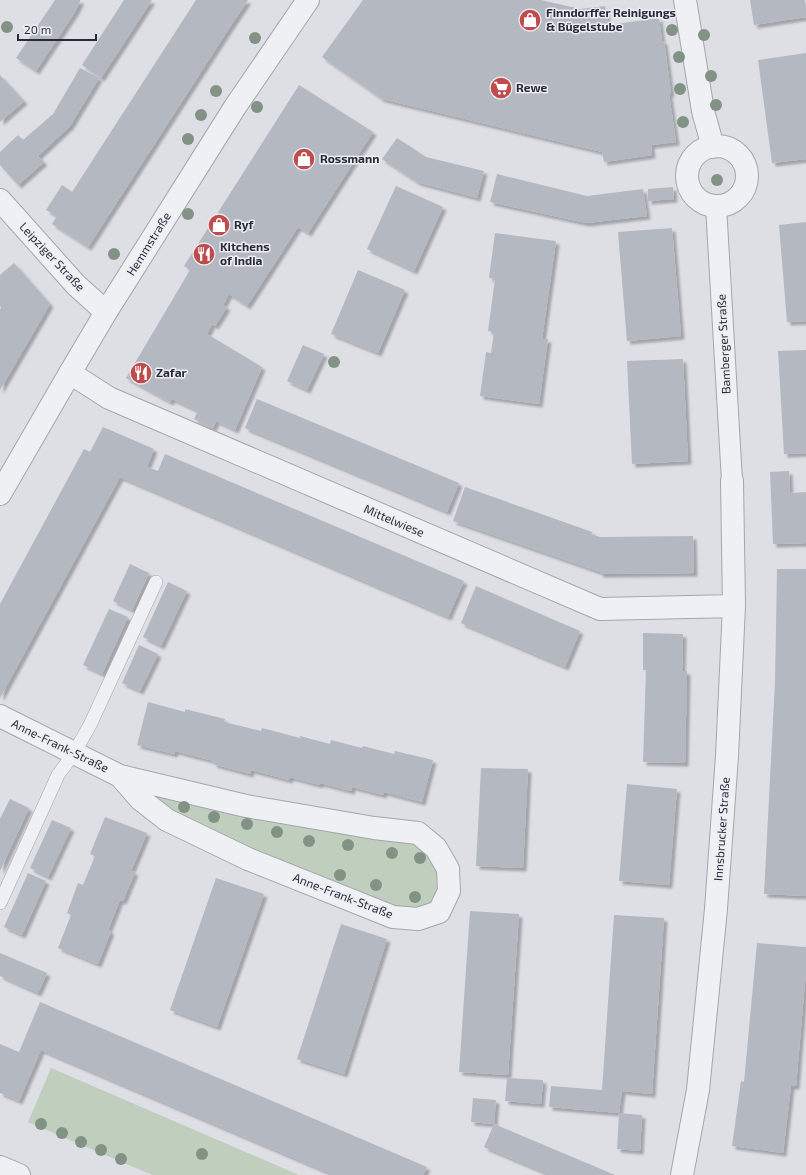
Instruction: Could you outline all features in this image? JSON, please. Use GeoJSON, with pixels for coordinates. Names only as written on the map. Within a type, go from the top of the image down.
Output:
{"type":"FeatureCollection","features":[{"type":"Feature","properties":{"kind":"street","name":"Hemmstraße"},"geometry":{"type":"LineString","coordinates":[[0,494],[106,312],[235,107],[308,0]]}},
{"type":"Feature","properties":{"kind":"street"},"geometry":{"type":"LineString","coordinates":[[685,0],[703,111],[713,147]]}},
{"type":"Feature","properties":{"kind":"street"},"geometry":{"type":"LineString","coordinates":[[713,147],[723,147],[733,151],[741,158],[746,166],[747,177],[745,187],[740,196],[729,204],[716,206],[707,204],[695,196],[688,183],[687,174],[690,164],[695,156],[703,150],[713,147]]}},
{"type":"Feature","properties":{"kind":"street","name":"Leipziger Straße"},"geometry":{"type":"LineString","coordinates":[[0,200],[76,285],[106,312]]}},
{"type":"Feature","properties":{"kind":"street","name":"Bamberger Straße"},"geometry":{"type":"LineString","coordinates":[[716,206],[732,481]]}},
{"type":"Feature","properties":{"kind":"street","name":"Mittelwiese"},"geometry":{"type":"LineString","coordinates":[[70,373],[109,398],[600,609],[734,606]]}},
{"type":"Feature","properties":{"kind":"street","name":"Innsbrucker Straße"},"geometry":{"type":"LineString","coordinates":[[682,1175],[698,1090],[716,909],[727,756],[734,606],[732,481]]}},
{"type":"Feature","properties":{"kind":"street","name":"Anne-Frank-Straße"},"geometry":{"type":"LineString","coordinates":[[0,716],[120,776],[246,806],[374,828],[418,833],[436,848],[448,868],[449,891],[439,912],[418,919],[394,917],[248,859],[167,820],[140,799],[120,776]]}},
{"type":"Feature","properties":{"kind":"street"},"geometry":{"type":"LineString","coordinates":[[0,1167],[19,1175]]}},
{"type":"Feature","properties":{"kind":"lane"},"geometry":{"type":"LineString","coordinates":[[0,903],[58,775],[74,753],[90,725],[156,582]]}},
{"type":"Feature","properties":{"kind":"green space"},"geometry":{"type":"Polygon","coordinates":[[[144,794],[421,842],[436,861],[442,881],[435,901],[423,910],[402,909],[331,885],[173,815],[144,794]]]}},
{"type":"Feature","properties":{"kind":"green space"},"geometry":{"type":"Polygon","coordinates":[[[51,1068],[299,1175],[152,1175],[28,1122],[51,1068]]]}},
{"type":"Feature","properties":{"kind":"building"},"geometry":{"type":"Polygon","coordinates":[[[55,0],[80,0],[80,2],[36,71],[16,58],[55,0]]]}},
{"type":"Feature","properties":{"kind":"building"},"geometry":{"type":"Polygon","coordinates":[[[124,0],[152,0],[101,78],[82,65],[124,0]]]}},
{"type":"Feature","properties":{"kind":"building"},"geometry":{"type":"Polygon","coordinates":[[[196,0],[248,0],[88,247],[52,224],[57,216],[46,210],[62,185],[72,192],[196,0]]]}},
{"type":"Feature","properties":{"kind":"building"},"geometry":{"type":"Polygon","coordinates":[[[363,0],[541,0],[580,9],[605,6],[608,25],[659,18],[662,41],[664,41],[671,93],[669,94],[676,142],[651,145],[652,155],[604,162],[602,152],[382,99],[322,57],[363,0]]]}},
{"type":"Feature","properties":{"kind":"building"},"geometry":{"type":"Polygon","coordinates":[[[750,0],[805,0],[806,17],[754,25],[750,0]]]}},
{"type":"Feature","properties":{"kind":"building"},"geometry":{"type":"Polygon","coordinates":[[[806,53],[806,159],[772,163],[758,60],[806,53]]]}},
{"type":"Feature","properties":{"kind":"building"},"geometry":{"type":"Polygon","coordinates":[[[80,68],[99,78],[70,126],[38,156],[44,162],[18,185],[0,165],[0,152],[18,135],[23,140],[53,114],[80,68]]]}},
{"type":"Feature","properties":{"kind":"building"},"geometry":{"type":"Polygon","coordinates":[[[0,75],[24,101],[0,122],[0,75]]]}},
{"type":"Feature","properties":{"kind":"building"},"geometry":{"type":"Polygon","coordinates":[[[299,85],[373,132],[308,233],[298,227],[247,306],[229,294],[223,305],[227,307],[215,326],[212,324],[207,334],[262,367],[235,430],[216,421],[213,428],[194,419],[198,411],[172,399],[170,402],[126,378],[190,270],[184,266],[299,85]]]}},
{"type":"Feature","properties":{"kind":"building"},"geometry":{"type":"Polygon","coordinates":[[[397,138],[426,157],[484,171],[477,198],[417,182],[382,159],[397,138]]]}},
{"type":"Feature","properties":{"kind":"building"},"geometry":{"type":"Polygon","coordinates":[[[497,174],[587,196],[643,189],[647,216],[586,223],[490,202],[497,174]]]}},
{"type":"Feature","properties":{"kind":"building"},"geometry":{"type":"Polygon","coordinates":[[[396,186],[443,207],[414,271],[367,249],[396,186]]]}},
{"type":"Feature","properties":{"kind":"building"},"geometry":{"type":"Polygon","coordinates":[[[673,187],[674,199],[648,201],[648,189],[673,187]]]}},
{"type":"Feature","properties":{"kind":"building"},"geometry":{"type":"Polygon","coordinates":[[[806,222],[806,321],[787,322],[779,225],[806,222]]]}},
{"type":"Feature","properties":{"kind":"building"},"geometry":{"type":"Polygon","coordinates":[[[672,228],[681,336],[627,341],[618,232],[672,228]]]}},
{"type":"Feature","properties":{"kind":"building"},"geometry":{"type":"Polygon","coordinates":[[[495,233],[556,241],[542,339],[548,339],[539,404],[480,396],[486,352],[491,353],[494,332],[488,331],[495,279],[489,278],[495,233]]]}},
{"type":"Feature","properties":{"kind":"building"},"geometry":{"type":"Polygon","coordinates":[[[14,263],[50,304],[0,390],[0,275],[14,263]]]}},
{"type":"Feature","properties":{"kind":"building"},"geometry":{"type":"Polygon","coordinates":[[[358,270],[405,290],[378,353],[331,334],[358,270]]]}},
{"type":"Feature","properties":{"kind":"building"},"geometry":{"type":"Polygon","coordinates":[[[303,345],[324,354],[307,390],[287,381],[303,345]]]}},
{"type":"Feature","properties":{"kind":"building"},"geometry":{"type":"Polygon","coordinates":[[[806,350],[806,453],[784,454],[778,351],[806,350]]]}},
{"type":"Feature","properties":{"kind":"building"},"geometry":{"type":"Polygon","coordinates":[[[683,359],[688,461],[632,464],[627,361],[683,359]]]}},
{"type":"Feature","properties":{"kind":"building"},"geometry":{"type":"Polygon","coordinates":[[[257,399],[459,483],[447,512],[245,428],[257,399]]]}},
{"type":"Feature","properties":{"kind":"building"},"geometry":{"type":"Polygon","coordinates":[[[103,427],[154,449],[147,467],[158,471],[165,454],[464,581],[448,617],[120,477],[0,698],[0,604],[84,449],[90,452],[103,427]]]}},
{"type":"Feature","properties":{"kind":"building"},"geometry":{"type":"Polygon","coordinates":[[[789,471],[790,493],[806,492],[806,543],[773,544],[770,472],[789,471]]]}},
{"type":"Feature","properties":{"kind":"building"},"geometry":{"type":"Polygon","coordinates":[[[465,487],[592,532],[591,534],[600,537],[693,536],[694,573],[600,574],[600,572],[453,521],[465,487]]]}},
{"type":"Feature","properties":{"kind":"building"},"geometry":{"type":"Polygon","coordinates":[[[130,564],[149,573],[132,610],[113,601],[130,564]]]}},
{"type":"Feature","properties":{"kind":"building"},"geometry":{"type":"Polygon","coordinates":[[[777,569],[806,569],[806,896],[764,894],[775,682],[777,569]]]}},
{"type":"Feature","properties":{"kind":"building"},"geometry":{"type":"Polygon","coordinates":[[[168,582],[187,591],[161,646],[143,637],[168,582]]]}},
{"type":"Feature","properties":{"kind":"building"},"geometry":{"type":"Polygon","coordinates":[[[476,586],[580,631],[565,667],[461,623],[476,586]]]}},
{"type":"Feature","properties":{"kind":"building"},"geometry":{"type":"Polygon","coordinates":[[[109,609],[128,617],[102,674],[83,665],[109,609]]]}},
{"type":"Feature","properties":{"kind":"building"},"geometry":{"type":"Polygon","coordinates":[[[643,633],[683,634],[682,671],[687,671],[685,763],[643,762],[646,670],[643,670],[643,633]]]}},
{"type":"Feature","properties":{"kind":"building"},"geometry":{"type":"Polygon","coordinates":[[[139,645],[158,654],[140,691],[122,683],[139,645]]]}},
{"type":"Feature","properties":{"kind":"building"},"geometry":{"type":"Polygon","coordinates":[[[148,702],[185,712],[185,709],[225,719],[224,722],[261,731],[262,728],[330,744],[331,740],[362,748],[363,746],[394,754],[395,751],[433,760],[422,802],[384,792],[383,795],[352,787],[351,791],[290,777],[289,780],[251,770],[250,774],[213,764],[214,761],[175,751],[174,754],[137,745],[148,702]]]}},
{"type":"Feature","properties":{"kind":"building"},"geometry":{"type":"Polygon","coordinates":[[[481,768],[528,769],[523,868],[476,866],[481,768]]]}},
{"type":"Feature","properties":{"kind":"building"},"geometry":{"type":"Polygon","coordinates":[[[627,784],[677,789],[669,885],[619,881],[627,784]]]}},
{"type":"Feature","properties":{"kind":"building"},"geometry":{"type":"Polygon","coordinates":[[[10,799],[29,808],[0,871],[0,819],[10,799]]]}},
{"type":"Feature","properties":{"kind":"building"},"geometry":{"type":"Polygon","coordinates":[[[105,817],[147,833],[131,871],[135,872],[123,901],[120,900],[108,930],[111,931],[98,964],[58,948],[71,915],[67,913],[78,883],[83,885],[95,856],[90,854],[105,817]]]}},
{"type":"Feature","properties":{"kind":"building"},"geometry":{"type":"Polygon","coordinates":[[[52,820],[71,828],[48,877],[30,868],[52,820]]]}},
{"type":"Feature","properties":{"kind":"building"},"geometry":{"type":"Polygon","coordinates":[[[28,873],[46,881],[22,935],[4,927],[28,873]]]}},
{"type":"Feature","properties":{"kind":"building"},"geometry":{"type":"Polygon","coordinates":[[[216,878],[264,894],[217,1027],[170,1010],[216,878]]]}},
{"type":"Feature","properties":{"kind":"building"},"geometry":{"type":"Polygon","coordinates":[[[470,911],[519,914],[508,1075],[459,1072],[470,911]]]}},
{"type":"Feature","properties":{"kind":"building"},"geometry":{"type":"Polygon","coordinates":[[[614,915],[664,918],[652,1094],[622,1091],[619,1113],[549,1107],[551,1086],[602,1090],[614,915]]]}},
{"type":"Feature","properties":{"kind":"building"},"geometry":{"type":"Polygon","coordinates":[[[341,924],[387,939],[344,1074],[297,1059],[341,924]]]}},
{"type":"Feature","properties":{"kind":"building"},"geometry":{"type":"Polygon","coordinates":[[[757,943],[806,947],[806,970],[796,1086],[791,1086],[783,1153],[732,1146],[741,1081],[744,1082],[757,943]]]}},
{"type":"Feature","properties":{"kind":"building"},"geometry":{"type":"Polygon","coordinates":[[[0,953],[47,973],[38,993],[0,976],[0,953]]]}},
{"type":"Feature","properties":{"kind":"building"},"geometry":{"type":"Polygon","coordinates":[[[40,1002],[427,1167],[423,1175],[334,1175],[41,1050],[19,1101],[0,1093],[0,1044],[19,1052],[40,1002]]]}},
{"type":"Feature","properties":{"kind":"building"},"geometry":{"type":"Polygon","coordinates":[[[507,1078],[543,1080],[541,1104],[505,1101],[507,1078]]]}},
{"type":"Feature","properties":{"kind":"building"},"geometry":{"type":"Polygon","coordinates":[[[473,1098],[496,1100],[494,1124],[471,1122],[473,1098]]]}},
{"type":"Feature","properties":{"kind":"building"},"geometry":{"type":"Polygon","coordinates":[[[619,1113],[642,1115],[640,1151],[617,1149],[619,1113]]]}},
{"type":"Feature","properties":{"kind":"building"},"geometry":{"type":"Polygon","coordinates":[[[494,1124],[615,1175],[551,1175],[484,1147],[494,1124]]]}},
{"type":"Feature","properties":{"kind":"place","name":"Finndorffer Reinigungs & Bügelstube"},"geometry":{"type":"Point","coordinates":[530,20]}},
{"type":"Feature","properties":{"kind":"place","name":"Rewe"},"geometry":{"type":"Point","coordinates":[501,88]}},
{"type":"Feature","properties":{"kind":"place","name":"Rossmann"},"geometry":{"type":"Point","coordinates":[304,159]}},
{"type":"Feature","properties":{"kind":"place","name":"Ryf"},"geometry":{"type":"Point","coordinates":[219,225]}},
{"type":"Feature","properties":{"kind":"place","name":"Kitchens of India"},"geometry":{"type":"Point","coordinates":[204,254]}},
{"type":"Feature","properties":{"kind":"place","name":"Zafar"},"geometry":{"type":"Point","coordinates":[141,373]}}]}
